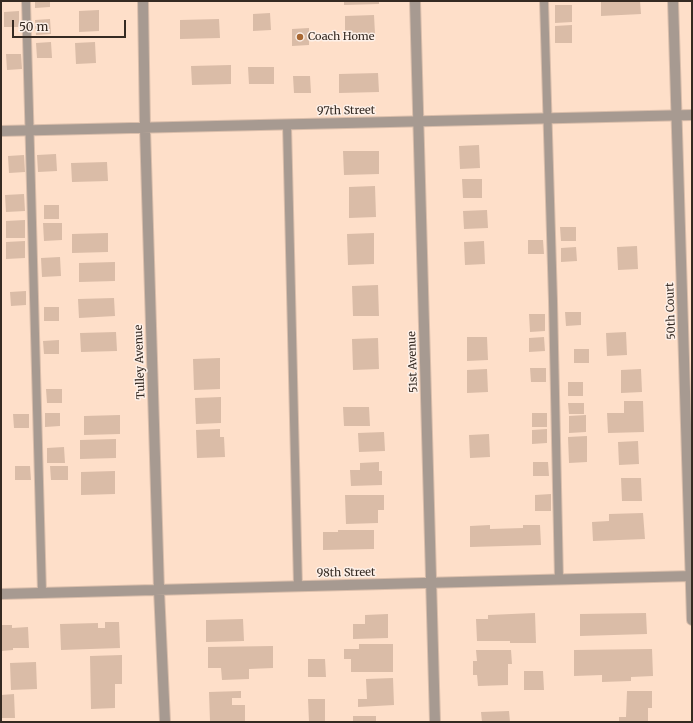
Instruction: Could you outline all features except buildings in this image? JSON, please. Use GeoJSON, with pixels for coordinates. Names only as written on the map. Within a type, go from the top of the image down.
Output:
{"type":"FeatureCollection","features":[{"type":"Feature","properties":{"kind":"street","name":"Tulley Avenue"},"geometry":{"type":"LineString","coordinates":[[143,1],[145,128],[159,590],[165,722]]}},
{"type":"Feature","properties":{"kind":"street","name":"51st Avenue"},"geometry":{"type":"LineString","coordinates":[[415,1],[435,722]]}},
{"type":"Feature","properties":{"kind":"street","name":"50th Court"},"geometry":{"type":"LineString","coordinates":[[673,1],[692,620]]}},
{"type":"Feature","properties":{"kind":"street","name":"97th Street"},"geometry":{"type":"LineString","coordinates":[[1,131],[692,115]]}},
{"type":"Feature","properties":{"kind":"street","name":"98th Street"},"geometry":{"type":"LineString","coordinates":[[1,594],[431,584],[691,576]]}},
{"type":"Feature","properties":{"kind":"lane"},"geometry":{"type":"LineString","coordinates":[[26,1],[42,593]]}},
{"type":"Feature","properties":{"kind":"lane"},"geometry":{"type":"LineString","coordinates":[[544,1],[553,301],[559,580]]}},
{"type":"Feature","properties":{"kind":"lane"},"geometry":{"type":"LineString","coordinates":[[287,125],[298,586]]}},
{"type":"Feature","properties":{"kind":"place","name":"Coach Home"},"geometry":{"type":"Point","coordinates":[300,37]}}]}
